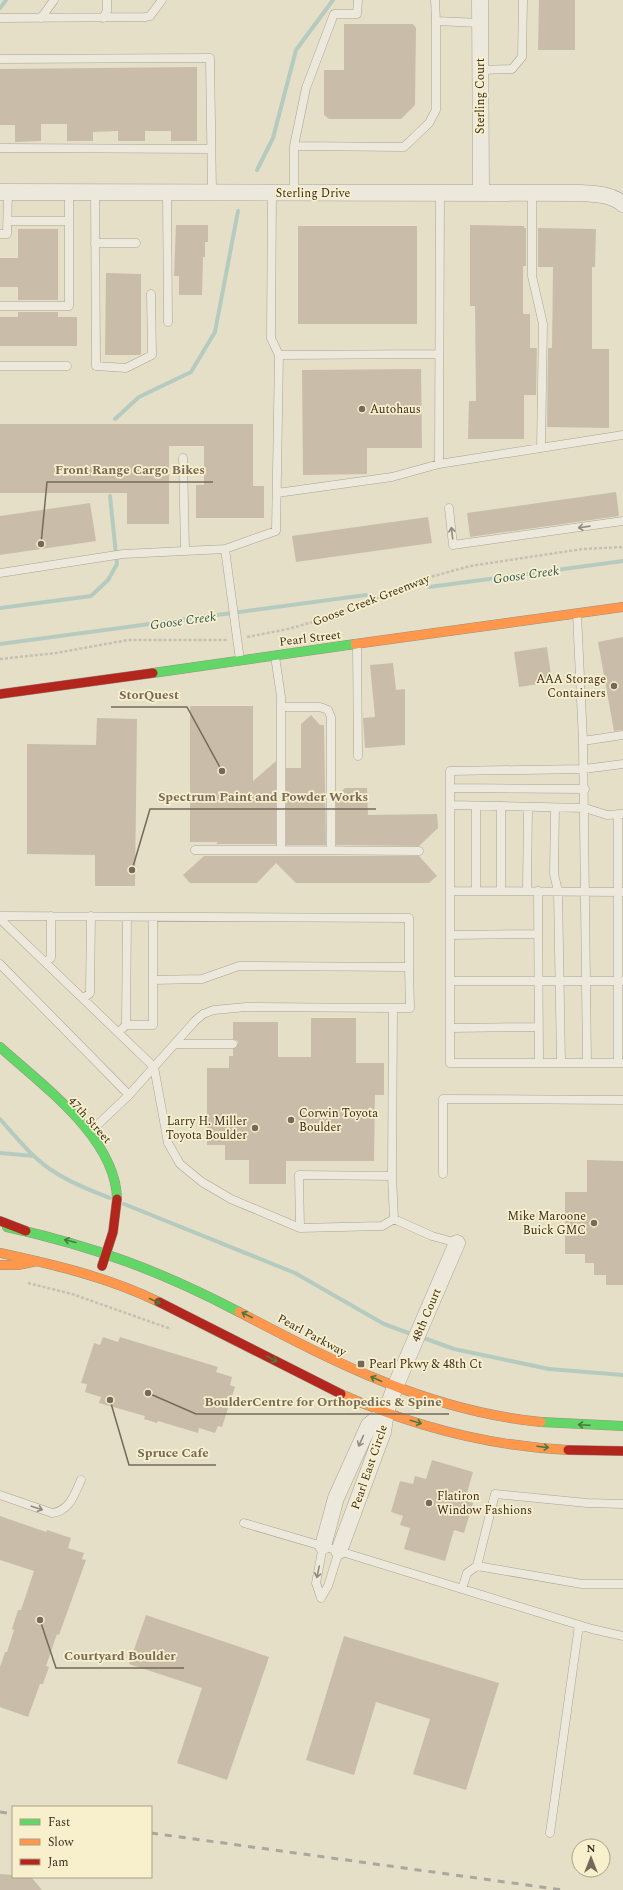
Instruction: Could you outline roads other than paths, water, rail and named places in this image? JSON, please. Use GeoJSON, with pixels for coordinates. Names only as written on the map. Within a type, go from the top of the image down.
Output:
{"type":"FeatureCollection","features":[{"type":"Feature","properties":{"kind":"main road","name":"Pearl Street"},"geometry":{"type":"LineString","coordinates":[[0,694],[623,607]]}},
{"type":"Feature","properties":{"kind":"main road","name":"47th Street"},"geometry":{"type":"LineString","coordinates":[[0,1047],[89,1133],[102,1149],[110,1163],[115,1188],[116,1214],[108,1252],[98,1277]]}},
{"type":"Feature","properties":{"kind":"main road"},"geometry":{"type":"LineString","coordinates":[[0,1221],[26,1231]]}},
{"type":"Feature","properties":{"kind":"main road","name":"Pearl Parkway"},"geometry":{"type":"LineString","coordinates":[[0,1226],[26,1231],[108,1252],[174,1279],[270,1327],[316,1352],[395,1388],[440,1402],[497,1415],[564,1423],[623,1426]]}},
{"type":"Feature","properties":{"kind":"main road"},"geometry":{"type":"LineString","coordinates":[[0,1253],[98,1277],[183,1314],[233,1338],[308,1378],[386,1412],[463,1434],[506,1442],[557,1449],[623,1451]]}},
{"type":"Feature","properties":{"kind":"main road"},"geometry":{"type":"LineString","coordinates":[[0,1265],[24,1265],[36,1261]]}},
{"type":"Feature","properties":{"kind":"street","name":"Sterling Court"},"geometry":{"type":"LineString","coordinates":[[480,0],[481,192]]}},
{"type":"Feature","properties":{"kind":"street","name":"Sterling Drive"},"geometry":{"type":"LineString","coordinates":[[4,192],[481,192],[596,194],[617,199],[623,204]]}},
{"type":"Feature","properties":{"kind":"street","name":"48th Court"},"geometry":{"type":"LineString","coordinates":[[386,1412],[457,1243]]}},
{"type":"Feature","properties":{"kind":"street","name":"Pearl East Circle"},"geometry":{"type":"LineString","coordinates":[[323,1546],[336,1498],[369,1425],[386,1412]]}},
{"type":"Feature","properties":{"kind":"street","name":"Pearl East Circle"},"geometry":{"type":"LineString","coordinates":[[339,1551],[383,1432],[386,1412]]}},
{"type":"Feature","properties":{"kind":"lane"},"geometry":{"type":"LineString","coordinates":[[41,18],[54,0]]}},
{"type":"Feature","properties":{"kind":"lane"},"geometry":{"type":"LineString","coordinates":[[103,18],[108,7],[107,0]]}},
{"type":"Feature","properties":{"kind":"lane"},"geometry":{"type":"LineString","coordinates":[[0,18],[103,18],[150,16],[162,0]]}},
{"type":"Feature","properties":{"kind":"lane"},"geometry":{"type":"LineString","coordinates":[[294,193],[294,146],[306,88],[334,14],[358,14],[358,0]]}},
{"type":"Feature","properties":{"kind":"lane"},"geometry":{"type":"LineString","coordinates":[[294,146],[404,147],[429,123],[436,110],[435,0]]}},
{"type":"Feature","properties":{"kind":"lane"},"geometry":{"type":"LineString","coordinates":[[480,70],[512,69],[522,57],[523,0]]}},
{"type":"Feature","properties":{"kind":"lane"},"geometry":{"type":"LineString","coordinates":[[436,21],[480,23]]}},
{"type":"Feature","properties":{"kind":"lane"},"geometry":{"type":"LineString","coordinates":[[0,59],[210,58],[212,192]]}},
{"type":"Feature","properties":{"kind":"lane"},"geometry":{"type":"LineString","coordinates":[[0,148],[211,149]]}},
{"type":"Feature","properties":{"kind":"lane"},"geometry":{"type":"LineString","coordinates":[[0,234],[7,234],[8,221],[4,192]]}},
{"type":"Feature","properties":{"kind":"lane"},"geometry":{"type":"LineString","coordinates":[[0,306],[69,306],[69,192]]}},
{"type":"Feature","properties":{"kind":"lane"},"geometry":{"type":"LineString","coordinates":[[94,192],[96,366],[126,368],[152,355],[151,294]]}},
{"type":"Feature","properties":{"kind":"lane"},"geometry":{"type":"LineString","coordinates":[[167,192],[168,322]]}},
{"type":"Feature","properties":{"kind":"lane"},"geometry":{"type":"LineString","coordinates":[[439,464],[440,192]]}},
{"type":"Feature","properties":{"kind":"lane"},"geometry":{"type":"LineString","coordinates":[[0,573],[112,555],[225,550],[276,531],[279,354],[271,338],[272,193]]}},
{"type":"Feature","properties":{"kind":"lane"},"geometry":{"type":"LineString","coordinates":[[532,193],[532,276],[543,324],[541,448]]}},
{"type":"Feature","properties":{"kind":"lane"},"geometry":{"type":"LineString","coordinates":[[8,221],[69,221]]}},
{"type":"Feature","properties":{"kind":"lane"},"geometry":{"type":"LineString","coordinates":[[95,243],[136,243]]}},
{"type":"Feature","properties":{"kind":"lane"},"geometry":{"type":"LineString","coordinates":[[279,354],[439,354]]}},
{"type":"Feature","properties":{"kind":"lane"},"geometry":{"type":"LineString","coordinates":[[0,366],[67,366]]}},
{"type":"Feature","properties":{"kind":"lane"},"geometry":{"type":"LineString","coordinates":[[277,493],[392,477],[439,464],[623,435]]}},
{"type":"Feature","properties":{"kind":"lane"},"geometry":{"type":"LineString","coordinates":[[183,458],[185,551]]}},
{"type":"Feature","properties":{"kind":"lane"},"geometry":{"type":"LineString","coordinates":[[449,508],[453,544],[623,521]]}},
{"type":"Feature","properties":{"kind":"lane"},"geometry":{"type":"LineString","coordinates":[[225,550],[240,660]]}},
{"type":"Feature","properties":{"kind":"lane"},"geometry":{"type":"LineString","coordinates":[[577,613],[579,626],[584,741],[587,1063]]}},
{"type":"Feature","properties":{"kind":"lane"},"geometry":{"type":"LineString","coordinates":[[357,644],[358,756]]}},
{"type":"Feature","properties":{"kind":"lane"},"geometry":{"type":"LineString","coordinates":[[275,655],[281,707],[281,850]]}},
{"type":"Feature","properties":{"kind":"lane"},"geometry":{"type":"LineString","coordinates":[[281,707],[320,707],[328,710],[331,717],[331,850]]}},
{"type":"Feature","properties":{"kind":"lane"},"geometry":{"type":"LineString","coordinates":[[584,741],[623,735]]}},
{"type":"Feature","properties":{"kind":"lane"},"geometry":{"type":"LineString","coordinates":[[450,806],[585,808],[607,815],[620,814],[621,1063],[450,1063],[450,806],[450,788],[450,771],[584,769],[623,764]]}},
{"type":"Feature","properties":{"kind":"lane"},"geometry":{"type":"LineString","coordinates":[[450,788],[585,789]]}},
{"type":"Feature","properties":{"kind":"lane"},"geometry":{"type":"LineString","coordinates":[[476,806],[476,891]]}},
{"type":"Feature","properties":{"kind":"lane"},"geometry":{"type":"LineString","coordinates":[[501,806],[501,891]]}},
{"type":"Feature","properties":{"kind":"lane"},"geometry":{"type":"LineString","coordinates":[[527,891],[528,807]]}},
{"type":"Feature","properties":{"kind":"lane"},"geometry":{"type":"LineString","coordinates":[[555,808],[554,874],[558,891],[561,1063]]}},
{"type":"Feature","properties":{"kind":"lane"},"geometry":{"type":"LineString","coordinates":[[195,850],[419,851]]}},
{"type":"Feature","properties":{"kind":"lane"},"geometry":{"type":"LineString","coordinates":[[450,891],[621,892]]}},
{"type":"Feature","properties":{"kind":"lane"},"geometry":{"type":"LineString","coordinates":[[538,891],[538,1063]]}},
{"type":"Feature","properties":{"kind":"lane"},"geometry":{"type":"LineString","coordinates":[[0,916],[409,918],[410,1008],[246,1007],[214,1010],[204,1014],[195,1021],[129,1095],[89,1133]]}},
{"type":"Feature","properties":{"kind":"lane"},"geometry":{"type":"LineString","coordinates":[[45,962],[51,958],[51,916]]}},
{"type":"Feature","properties":{"kind":"lane"},"geometry":{"type":"LineString","coordinates":[[84,999],[90,993],[91,916]]}},
{"type":"Feature","properties":{"kind":"lane"},"geometry":{"type":"LineString","coordinates":[[119,1033],[126,1025],[127,917]]}},
{"type":"Feature","properties":{"kind":"lane"},"geometry":{"type":"LineString","coordinates":[[126,1025],[153,1025],[153,917]]}},
{"type":"Feature","properties":{"kind":"lane"},"geometry":{"type":"LineString","coordinates":[[0,919],[154,1067],[168,1143],[180,1164],[202,1182],[231,1199],[300,1228],[382,1226],[394,1219]]}},
{"type":"Feature","properties":{"kind":"lane"},"geometry":{"type":"LineString","coordinates":[[450,935],[538,934]]}},
{"type":"Feature","properties":{"kind":"lane"},"geometry":{"type":"LineString","coordinates":[[0,964],[129,1095]]}},
{"type":"Feature","properties":{"kind":"lane"},"geometry":{"type":"LineString","coordinates":[[153,980],[202,979],[239,966],[409,967]]}},
{"type":"Feature","properties":{"kind":"lane"},"geometry":{"type":"LineString","coordinates":[[450,981],[621,981]]}},
{"type":"Feature","properties":{"kind":"lane"},"geometry":{"type":"LineString","coordinates":[[393,1008],[392,1206],[394,1219]]}},
{"type":"Feature","properties":{"kind":"lane"},"geometry":{"type":"LineString","coordinates":[[450,1028],[538,1027]]}},
{"type":"Feature","properties":{"kind":"lane"},"geometry":{"type":"LineString","coordinates":[[175,1044],[233,1044]]}},
{"type":"Feature","properties":{"kind":"lane"},"geometry":{"type":"LineString","coordinates":[[443,1174],[443,1099],[623,1100]]}},
{"type":"Feature","properties":{"kind":"lane"},"geometry":{"type":"LineString","coordinates":[[300,1228],[299,1175],[392,1176]]}},
{"type":"Feature","properties":{"kind":"lane"},"geometry":{"type":"LineString","coordinates":[[394,1219],[432,1236],[457,1243]]}},
{"type":"Feature","properties":{"kind":"lane"},"geometry":{"type":"LineString","coordinates":[[0,1495],[52,1513],[58,1512],[70,1504],[81,1480]]}},
{"type":"Feature","properties":{"kind":"lane"},"geometry":{"type":"LineString","coordinates":[[462,1590],[467,1573],[477,1566],[495,1494],[623,1504]]}},
{"type":"Feature","properties":{"kind":"lane"},"geometry":{"type":"LineString","coordinates":[[244,1523],[579,1625],[623,1636]]}},
{"type":"Feature","properties":{"kind":"lane"},"geometry":{"type":"LineString","coordinates":[[323,1546],[316,1583],[321,1598],[328,1586],[339,1551]]}},
{"type":"Feature","properties":{"kind":"lane"},"geometry":{"type":"LineString","coordinates":[[477,1566],[582,1584],[623,1584]]}},
{"type":"Feature","properties":{"kind":"lane"},"geometry":{"type":"LineString","coordinates":[[550,1833],[579,1625]]}},
{"type":"Feature","properties":{"kind":"waterway"},"geometry":{"type":"LineString","coordinates":[[0,8],[6,0]]}},
{"type":"Feature","properties":{"kind":"waterway"},"geometry":{"type":"LineString","coordinates":[[257,170],[273,138],[296,50],[333,0]]}},
{"type":"Feature","properties":{"kind":"waterway"},"geometry":{"type":"LineString","coordinates":[[115,419],[139,397],[191,372],[215,332],[238,211]]}},
{"type":"Feature","properties":{"kind":"waterway"},"geometry":{"type":"LineString","coordinates":[[0,608],[91,596],[108,580],[117,564],[110,496]]}},
{"type":"Feature","properties":{"kind":"waterway","name":"Goose Creek"},"geometry":{"type":"LineString","coordinates":[[429,587],[623,561]]}},
{"type":"Feature","properties":{"kind":"waterway","name":"Goose Creek"},"geometry":{"type":"LineString","coordinates":[[0,644],[366,595]]}},
{"type":"Feature","properties":{"kind":"waterway"},"geometry":{"type":"LineString","coordinates":[[0,1119],[26,1148],[48,1168],[76,1184],[110,1198]]}},
{"type":"Feature","properties":{"kind":"waterway"},"geometry":{"type":"LineString","coordinates":[[0,1153],[34,1156]]}},
{"type":"Feature","properties":{"kind":"waterway"},"geometry":{"type":"LineString","coordinates":[[124,1204],[295,1273],[384,1324],[414,1335]]}},
{"type":"Feature","properties":{"kind":"waterway"},"geometry":{"type":"LineString","coordinates":[[421,1337],[454,1349],[549,1369],[623,1375]]}},
{"type":"Feature","properties":{"kind":"railway"},"geometry":{"type":"LineString","coordinates":[[0,1812],[12,1814]]}},
{"type":"Feature","properties":{"kind":"railway"},"geometry":{"type":"LineString","coordinates":[[152,1833],[563,1890]]}},
{"type":"Feature","properties":{"kind":"place","name":"Autohaus"},"geometry":{"type":"Point","coordinates":[362,409]}},
{"type":"Feature","properties":{"kind":"place","name":"Front Range Cargo Bikes"},"geometry":{"type":"Point","coordinates":[41,544]}},
{"type":"Feature","properties":{"kind":"place","name":"AAA Storage Containers"},"geometry":{"type":"Point","coordinates":[614,686]}},
{"type":"Feature","properties":{"kind":"place","name":"StorQuest"},"geometry":{"type":"Point","coordinates":[222,771]}},
{"type":"Feature","properties":{"kind":"place","name":"Spectrum Paint and Powder Works"},"geometry":{"type":"Point","coordinates":[132,870]}},
{"type":"Feature","properties":{"kind":"place","name":"Corwin Toyota Boulder"},"geometry":{"type":"Point","coordinates":[291,1120]}},
{"type":"Feature","properties":{"kind":"place","name":"Larry H. Miller Toyota Boulder"},"geometry":{"type":"Point","coordinates":[255,1128]}},
{"type":"Feature","properties":{"kind":"place","name":"Mike Maroone Buick GMC"},"geometry":{"type":"Point","coordinates":[594,1223]}},
{"type":"Feature","properties":{"kind":"place","name":"Pearl Pkwy & 48th Ct"},"geometry":{"type":"Point","coordinates":[361,1364]}},
{"type":"Feature","properties":{"kind":"place","name":"BoulderCentre for Orthopedics & Spine"},"geometry":{"type":"Point","coordinates":[148,1393]}},
{"type":"Feature","properties":{"kind":"place","name":"Spruce Cafe"},"geometry":{"type":"Point","coordinates":[110,1400]}},
{"type":"Feature","properties":{"kind":"place","name":"Flatiron Window Fashions"},"geometry":{"type":"Point","coordinates":[429,1503]}},
{"type":"Feature","properties":{"kind":"place","name":"Courtyard Boulder"},"geometry":{"type":"Point","coordinates":[40,1620]}}]}
